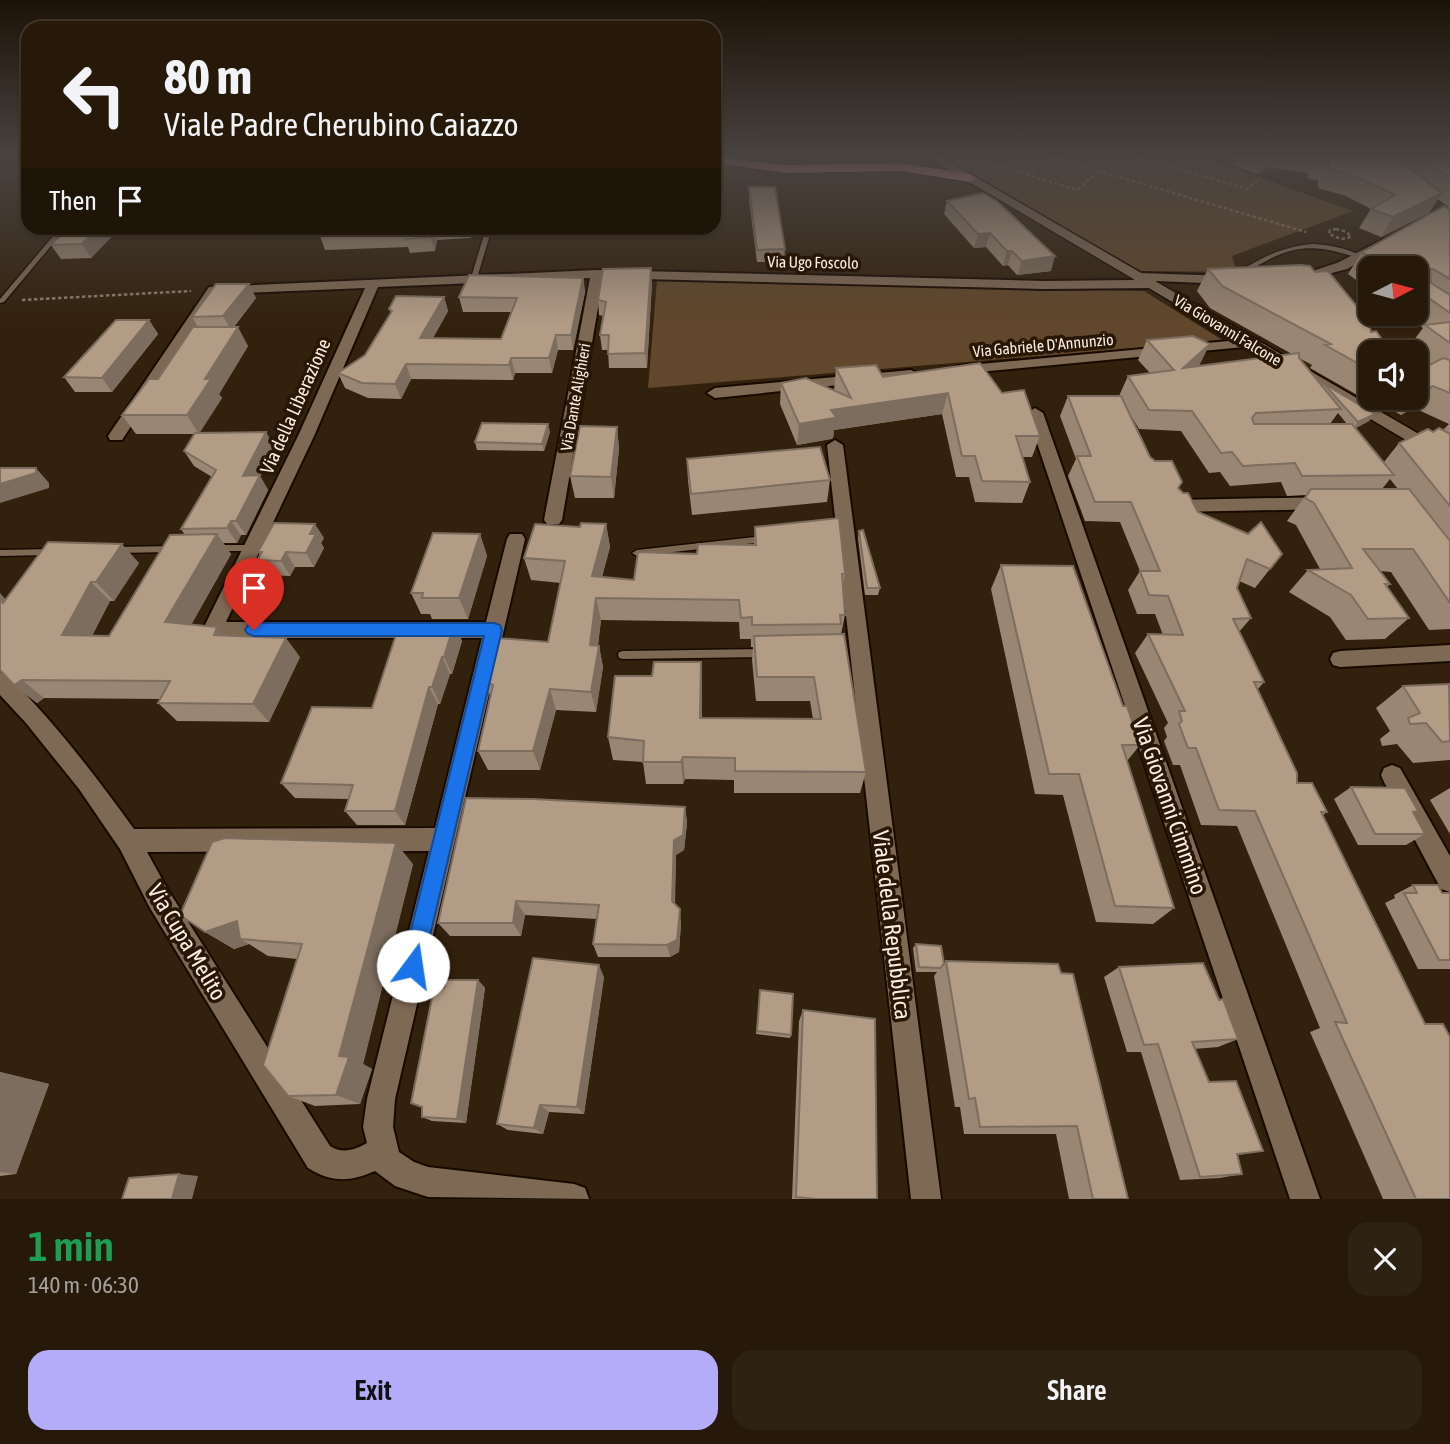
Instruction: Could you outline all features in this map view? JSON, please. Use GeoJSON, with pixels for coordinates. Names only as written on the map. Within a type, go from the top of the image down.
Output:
{"type":"FeatureCollection","features":[{"type":"Feature","properties":{"kind":"main road","name":"Via Giovanni Falcone"},"geometry":{"type":"LineString","coordinates":[[1030,213],[1450,460]]}},
{"type":"Feature","properties":{"kind":"street"},"geometry":{"type":"LineString","coordinates":[[1360,256],[1390,240]]}},
{"type":"Feature","properties":{"kind":"street"},"geometry":{"type":"LineString","coordinates":[[1316,287],[1285,279],[1342,266],[1358,257]]}},
{"type":"Feature","properties":{"kind":"street","name":"Via Ugo Foscolo"},"geometry":{"type":"LineString","coordinates":[[214,290],[597,274],[1044,285],[1144,280],[1250,280]]}},
{"type":"Feature","properties":{"kind":"street","name":"Via Dante Alighieri"},"geometry":{"type":"LineString","coordinates":[[553,520],[597,274]]}},
{"type":"Feature","properties":{"kind":"street","name":"Via della Liberazione"},"geometry":{"type":"LineString","coordinates":[[374,282],[253,548],[220,629],[494,630]]}},
{"type":"Feature","properties":{"kind":"street"},"geometry":{"type":"LineString","coordinates":[[116,436],[214,290]]}},
{"type":"Feature","properties":{"kind":"street","name":"Via Gabriele D'Annunzio"},"geometry":{"type":"LineString","coordinates":[[948,371],[1250,343]]}},
{"type":"Feature","properties":{"kind":"street"},"geometry":{"type":"LineString","coordinates":[[1296,371],[1297,379],[1314,399]]}},
{"type":"Feature","properties":{"kind":"street"},"geometry":{"type":"LineString","coordinates":[[715,393],[920,374]]}},
{"type":"Feature","properties":{"kind":"street","name":"Via Giovanni Cimmino"},"geometry":{"type":"LineString","coordinates":[[1035,414],[1305,1199]]}},
{"type":"Feature","properties":{"kind":"street","name":"Viale della Repubblica"},"geometry":{"type":"LineString","coordinates":[[835,445],[839,530],[851,652],[926,1199]]}},
{"type":"Feature","properties":{"kind":"street"},"geometry":{"type":"LineString","coordinates":[[1177,506],[1343,503]]}},
{"type":"Feature","properties":{"kind":"street"},"geometry":{"type":"LineString","coordinates":[[516,539],[381,1099],[378,1127],[382,1151],[393,1167],[428,1182],[574,1199]]}},
{"type":"Feature","properties":{"kind":"street"},"geometry":{"type":"LineString","coordinates":[[1340,659],[1450,653]]}},
{"type":"Feature","properties":{"kind":"street","name":"Via Cupa Melito"},"geometry":{"type":"LineString","coordinates":[[0,681],[43,727],[128,841],[159,899],[319,1157],[327,1163],[346,1167],[368,1161],[382,1151]]}},
{"type":"Feature","properties":{"kind":"street"},"geometry":{"type":"LineString","coordinates":[[1392,775],[1450,880]]}},
{"type":"Feature","properties":{"kind":"street"},"geometry":{"type":"LineString","coordinates":[[128,841],[444,839]]}},
{"type":"Feature","properties":{"kind":"lane"},"geometry":{"type":"LineString","coordinates":[[2,301],[57,235]]}},
{"type":"Feature","properties":{"kind":"lane"},"geometry":{"type":"LineString","coordinates":[[474,278],[487,235]]}},
{"type":"Feature","properties":{"kind":"lane"},"geometry":{"type":"LineString","coordinates":[[1250,280],[1244,271],[1261,259],[1312,244],[1338,247],[1358,257]]}},
{"type":"Feature","properties":{"kind":"lane"},"geometry":{"type":"LineString","coordinates":[[637,553],[781,537]]}},
{"type":"Feature","properties":{"kind":"lane"},"geometry":{"type":"LineString","coordinates":[[200,549],[253,548]]}},
{"type":"Feature","properties":{"kind":"lane"},"geometry":{"type":"LineString","coordinates":[[106,551],[186,549]]}},
{"type":"Feature","properties":{"kind":"lane"},"geometry":{"type":"LineString","coordinates":[[0,553],[66,551]]}},
{"type":"Feature","properties":{"kind":"lane"},"geometry":{"type":"LineString","coordinates":[[623,655],[775,653]]}},
{"type":"Feature","properties":{"kind":"path"},"geometry":{"type":"LineString","coordinates":[[1243,213],[1302,230]]}},
{"type":"Feature","properties":{"kind":"path"},"geometry":{"type":"LineString","coordinates":[[1343,230],[1350,226]]}},
{"type":"Feature","properties":{"kind":"path"},"geometry":{"type":"LineString","coordinates":[[2,301],[214,290]]}},
{"type":"Feature","properties":{"kind":"shaded area"},"geometry":{"type":"Polygon","coordinates":[[[1040,213],[1348,213],[1232,256],[1237,272],[1141,271],[1040,213]]]}},
{"type":"Feature","properties":{"kind":"shaded area"},"geometry":{"type":"Polygon","coordinates":[[[657,280],[1144,291],[1224,341],[648,388],[657,280]]]}},
{"type":"Feature","properties":{"kind":"building"},"geometry":{"type":"Polygon","coordinates":[[[752,213],[779,213],[785,249],[757,250],[752,213]]]}},
{"type":"Feature","properties":{"kind":"building"},"geometry":{"type":"Polygon","coordinates":[[[958,213],[1010,213],[1055,256],[1022,261],[1012,251],[1007,251],[990,233],[978,234],[958,213]]]}},
{"type":"Feature","properties":{"kind":"building"},"geometry":{"type":"Polygon","coordinates":[[[1382,213],[1401,213],[1393,217],[1382,213]]]}},
{"type":"Feature","properties":{"kind":"building"},"geometry":{"type":"Polygon","coordinates":[[[1432,213],[1450,213],[1450,279],[1430,269],[1431,283],[1450,295],[1450,313],[1428,297],[1428,256],[1368,256],[1362,252],[1432,213]]]}},
{"type":"Feature","properties":{"kind":"building"},"geometry":{"type":"Polygon","coordinates":[[[60,235],[91,235],[82,244],[51,245],[60,235]]]}},
{"type":"Feature","properties":{"kind":"building"},"geometry":{"type":"Polygon","coordinates":[[[407,235],[431,235],[430,237],[406,239],[407,235]]]}},
{"type":"Feature","properties":{"kind":"building"},"geometry":{"type":"Polygon","coordinates":[[[1301,265],[1310,266],[1315,272],[1328,271],[1358,308],[1358,326],[1370,326],[1371,332],[1376,331],[1382,340],[1358,340],[1358,363],[1325,345],[1331,344],[1222,286],[1208,269],[1301,265]]]}},
{"type":"Feature","properties":{"kind":"building"},"geometry":{"type":"Polygon","coordinates":[[[651,268],[645,353],[608,354],[609,335],[600,335],[606,302],[598,300],[603,269],[651,268]]]}},
{"type":"Feature","properties":{"kind":"building"},"geometry":{"type":"Polygon","coordinates":[[[469,275],[583,278],[571,335],[556,335],[549,358],[511,358],[509,365],[406,364],[395,384],[362,383],[338,373],[365,355],[392,311],[389,309],[396,296],[444,297],[420,338],[501,339],[517,298],[459,297],[469,275]]]}},
{"type":"Feature","properties":{"kind":"building"},"geometry":{"type":"Polygon","coordinates":[[[216,284],[249,284],[223,316],[192,317],[216,284]]]}},
{"type":"Feature","properties":{"kind":"building"},"geometry":{"type":"Polygon","coordinates":[[[116,320],[149,320],[102,378],[64,377],[116,320]]]}},
{"type":"Feature","properties":{"kind":"building"},"geometry":{"type":"Polygon","coordinates":[[[1450,322],[1450,343],[1426,326],[1450,322]]]}},
{"type":"Feature","properties":{"kind":"building"},"geometry":{"type":"Polygon","coordinates":[[[193,327],[238,327],[205,379],[211,379],[187,415],[122,415],[149,379],[158,379],[193,327]]]}},
{"type":"Feature","properties":{"kind":"building"},"geometry":{"type":"Polygon","coordinates":[[[1193,336],[1210,344],[1183,368],[1299,353],[1299,358],[1341,409],[1256,413],[1252,418],[1254,424],[1352,424],[1394,475],[1302,476],[1295,463],[1243,466],[1232,452],[1221,453],[1192,411],[1149,410],[1128,376],[1174,370],[1147,340],[1193,336]]]}},
{"type":"Feature","properties":{"kind":"building"},"geometry":{"type":"Polygon","coordinates":[[[1443,358],[1450,360],[1450,393],[1433,386],[1428,388],[1428,366],[1443,358]]]}},
{"type":"Feature","properties":{"kind":"building"},"geometry":{"type":"Polygon","coordinates":[[[980,363],[1002,393],[1024,390],[1040,436],[1016,436],[1030,482],[982,481],[975,456],[962,456],[948,393],[831,410],[836,417],[799,424],[781,383],[806,378],[851,398],[836,368],[876,365],[883,377],[980,363]]]}},
{"type":"Feature","properties":{"kind":"building"},"geometry":{"type":"Polygon","coordinates":[[[1324,384],[1358,404],[1358,410],[1368,410],[1375,414],[1358,422],[1324,384]]]}},
{"type":"Feature","properties":{"kind":"building"},"geometry":{"type":"Polygon","coordinates":[[[1068,396],[1121,396],[1150,457],[1155,461],[1172,461],[1182,482],[1178,488],[1183,493],[1188,493],[1198,512],[1248,534],[1261,522],[1282,554],[1270,569],[1247,559],[1237,588],[1251,618],[1233,619],[1264,682],[1254,682],[1297,773],[1297,783],[1312,783],[1327,812],[1321,812],[1425,1024],[1443,1024],[1450,1037],[1450,1199],[1416,1199],[1335,1022],[1347,1023],[1255,811],[1219,810],[1196,748],[1188,748],[1179,724],[1182,721],[1179,711],[1185,711],[1148,634],[1183,635],[1168,596],[1149,595],[1140,571],[1160,571],[1131,502],[1095,502],[1077,456],[1091,456],[1068,396]]]}},
{"type":"Feature","properties":{"kind":"building"},"geometry":{"type":"Polygon","coordinates":[[[482,423],[548,424],[542,444],[475,442],[482,423]]]}},
{"type":"Feature","properties":{"kind":"building"},"geometry":{"type":"Polygon","coordinates":[[[580,426],[617,427],[611,477],[570,476],[580,426]]]}},
{"type":"Feature","properties":{"kind":"building"},"geometry":{"type":"Polygon","coordinates":[[[1439,428],[1450,434],[1450,506],[1399,443],[1428,429],[1433,432],[1439,428]]]}},
{"type":"Feature","properties":{"kind":"building"},"geometry":{"type":"Polygon","coordinates":[[[266,432],[243,476],[260,475],[236,521],[231,521],[227,528],[181,529],[216,470],[184,451],[195,433],[266,432]]]}},
{"type":"Feature","properties":{"kind":"building"},"geometry":{"type":"Polygon","coordinates":[[[820,447],[830,480],[691,494],[687,459],[820,447]]]}},
{"type":"Feature","properties":{"kind":"building"},"geometry":{"type":"Polygon","coordinates":[[[0,468],[36,468],[36,473],[0,484],[0,468]]]}},
{"type":"Feature","properties":{"kind":"building"},"geometry":{"type":"Polygon","coordinates":[[[1311,489],[1409,489],[1450,541],[1450,603],[1413,549],[1363,549],[1390,584],[1385,584],[1409,618],[1368,619],[1351,595],[1308,570],[1352,568],[1314,503],[1305,498],[1311,489]]]}},
{"type":"Feature","properties":{"kind":"building"},"geometry":{"type":"Polygon","coordinates":[[[839,518],[845,574],[842,574],[845,615],[840,615],[841,624],[752,625],[752,617],[741,618],[739,600],[596,598],[590,645],[599,646],[591,692],[550,689],[533,751],[478,751],[493,685],[485,682],[498,638],[548,642],[565,561],[524,558],[535,524],[580,527],[581,523],[606,524],[592,576],[634,580],[638,552],[697,554],[698,544],[756,545],[755,527],[839,518]]]}},
{"type":"Feature","properties":{"kind":"building"},"geometry":{"type":"Polygon","coordinates":[[[274,523],[315,524],[310,534],[316,534],[306,553],[286,552],[281,561],[257,560],[262,552],[258,552],[274,523]]]}},
{"type":"Feature","properties":{"kind":"building"},"geometry":{"type":"Polygon","coordinates":[[[863,530],[880,588],[867,588],[859,531],[863,530]]]}},
{"type":"Feature","properties":{"kind":"building"},"geometry":{"type":"Polygon","coordinates":[[[433,533],[480,534],[459,598],[422,598],[423,593],[411,593],[433,533]]]}},
{"type":"Feature","properties":{"kind":"building"},"geometry":{"type":"Polygon","coordinates":[[[217,534],[165,622],[217,627],[214,635],[286,638],[253,704],[158,703],[170,681],[22,680],[14,685],[0,670],[0,599],[3,603],[48,542],[122,544],[96,582],[91,582],[62,635],[109,636],[170,535],[217,534]]]}},
{"type":"Feature","properties":{"kind":"building"},"geometry":{"type":"Polygon","coordinates":[[[1001,565],[1073,566],[1123,706],[1127,706],[1140,745],[1122,745],[1174,908],[1115,906],[1079,774],[1049,774],[1001,565]]]}},
{"type":"Feature","properties":{"kind":"building"},"geometry":{"type":"Polygon","coordinates":[[[419,624],[454,624],[444,657],[432,687],[429,687],[395,811],[345,811],[353,785],[281,783],[312,707],[372,708],[396,635],[416,635],[419,624]]]}},
{"type":"Feature","properties":{"kind":"building"},"geometry":{"type":"Polygon","coordinates":[[[844,634],[866,772],[735,771],[735,758],[683,757],[681,762],[643,762],[644,741],[608,737],[615,676],[652,676],[654,662],[701,662],[700,718],[821,719],[814,677],[757,677],[754,636],[844,634]]]}},
{"type":"Feature","properties":{"kind":"building"},"geometry":{"type":"Polygon","coordinates":[[[1449,684],[1450,741],[1442,742],[1426,723],[1410,724],[1408,718],[1420,713],[1403,686],[1449,684]]]}},
{"type":"Feature","properties":{"kind":"building"},"geometry":{"type":"Polygon","coordinates":[[[1351,787],[1405,788],[1418,811],[1413,812],[1425,834],[1375,834],[1351,787]]]}},
{"type":"Feature","properties":{"kind":"building"},"geometry":{"type":"Polygon","coordinates":[[[466,798],[685,807],[683,835],[674,840],[672,901],[680,909],[677,940],[667,945],[593,944],[599,905],[516,901],[513,923],[438,923],[466,798]]]}},
{"type":"Feature","properties":{"kind":"building"},"geometry":{"type":"Polygon","coordinates":[[[225,838],[396,843],[339,1056],[349,1057],[336,1095],[288,1096],[263,1065],[302,944],[240,939],[237,921],[205,932],[180,915],[212,842],[225,838]]]}},
{"type":"Feature","properties":{"kind":"building"},"geometry":{"type":"Polygon","coordinates":[[[1413,885],[1438,885],[1442,893],[1450,893],[1450,960],[1439,960],[1404,893],[1417,893],[1413,885]]]}},
{"type":"Feature","properties":{"kind":"building"},"geometry":{"type":"Polygon","coordinates":[[[916,944],[941,946],[944,964],[940,968],[919,967],[916,944]]]}},
{"type":"Feature","properties":{"kind":"building"},"geometry":{"type":"Polygon","coordinates":[[[533,958],[599,965],[577,1107],[540,1105],[534,1128],[497,1124],[533,958]]]}},
{"type":"Feature","properties":{"kind":"building"},"geometry":{"type":"Polygon","coordinates":[[[946,961],[1058,964],[1061,973],[1073,974],[1128,1199],[1093,1199],[1077,1126],[980,1127],[975,1098],[969,1099],[946,961]]]}},
{"type":"Feature","properties":{"kind":"building"},"geometry":{"type":"Polygon","coordinates":[[[1203,963],[1219,1000],[1223,999],[1238,1039],[1192,1042],[1209,1082],[1236,1081],[1263,1151],[1237,1154],[1242,1174],[1200,1177],[1158,1044],[1144,1045],[1119,967],[1203,963]]]}},
{"type":"Feature","properties":{"kind":"building"},"geometry":{"type":"Polygon","coordinates":[[[446,980],[478,980],[457,1119],[422,1117],[422,1107],[411,1103],[434,988],[444,988],[446,980]]]}},
{"type":"Feature","properties":{"kind":"building"},"geometry":{"type":"Polygon","coordinates":[[[760,990],[793,994],[791,1035],[757,1031],[760,990]]]}},
{"type":"Feature","properties":{"kind":"building"},"geometry":{"type":"Polygon","coordinates":[[[803,1010],[875,1019],[877,1199],[796,1197],[803,1010]]]}},
{"type":"Feature","properties":{"kind":"building"},"geometry":{"type":"Polygon","coordinates":[[[179,1174],[172,1199],[122,1199],[129,1178],[179,1174]]]}},
{"type":"Feature","properties":{"kind":"route"},"geometry":{"type":"LineString","coordinates":[[254,630],[494,630],[413,966]]}}]}
